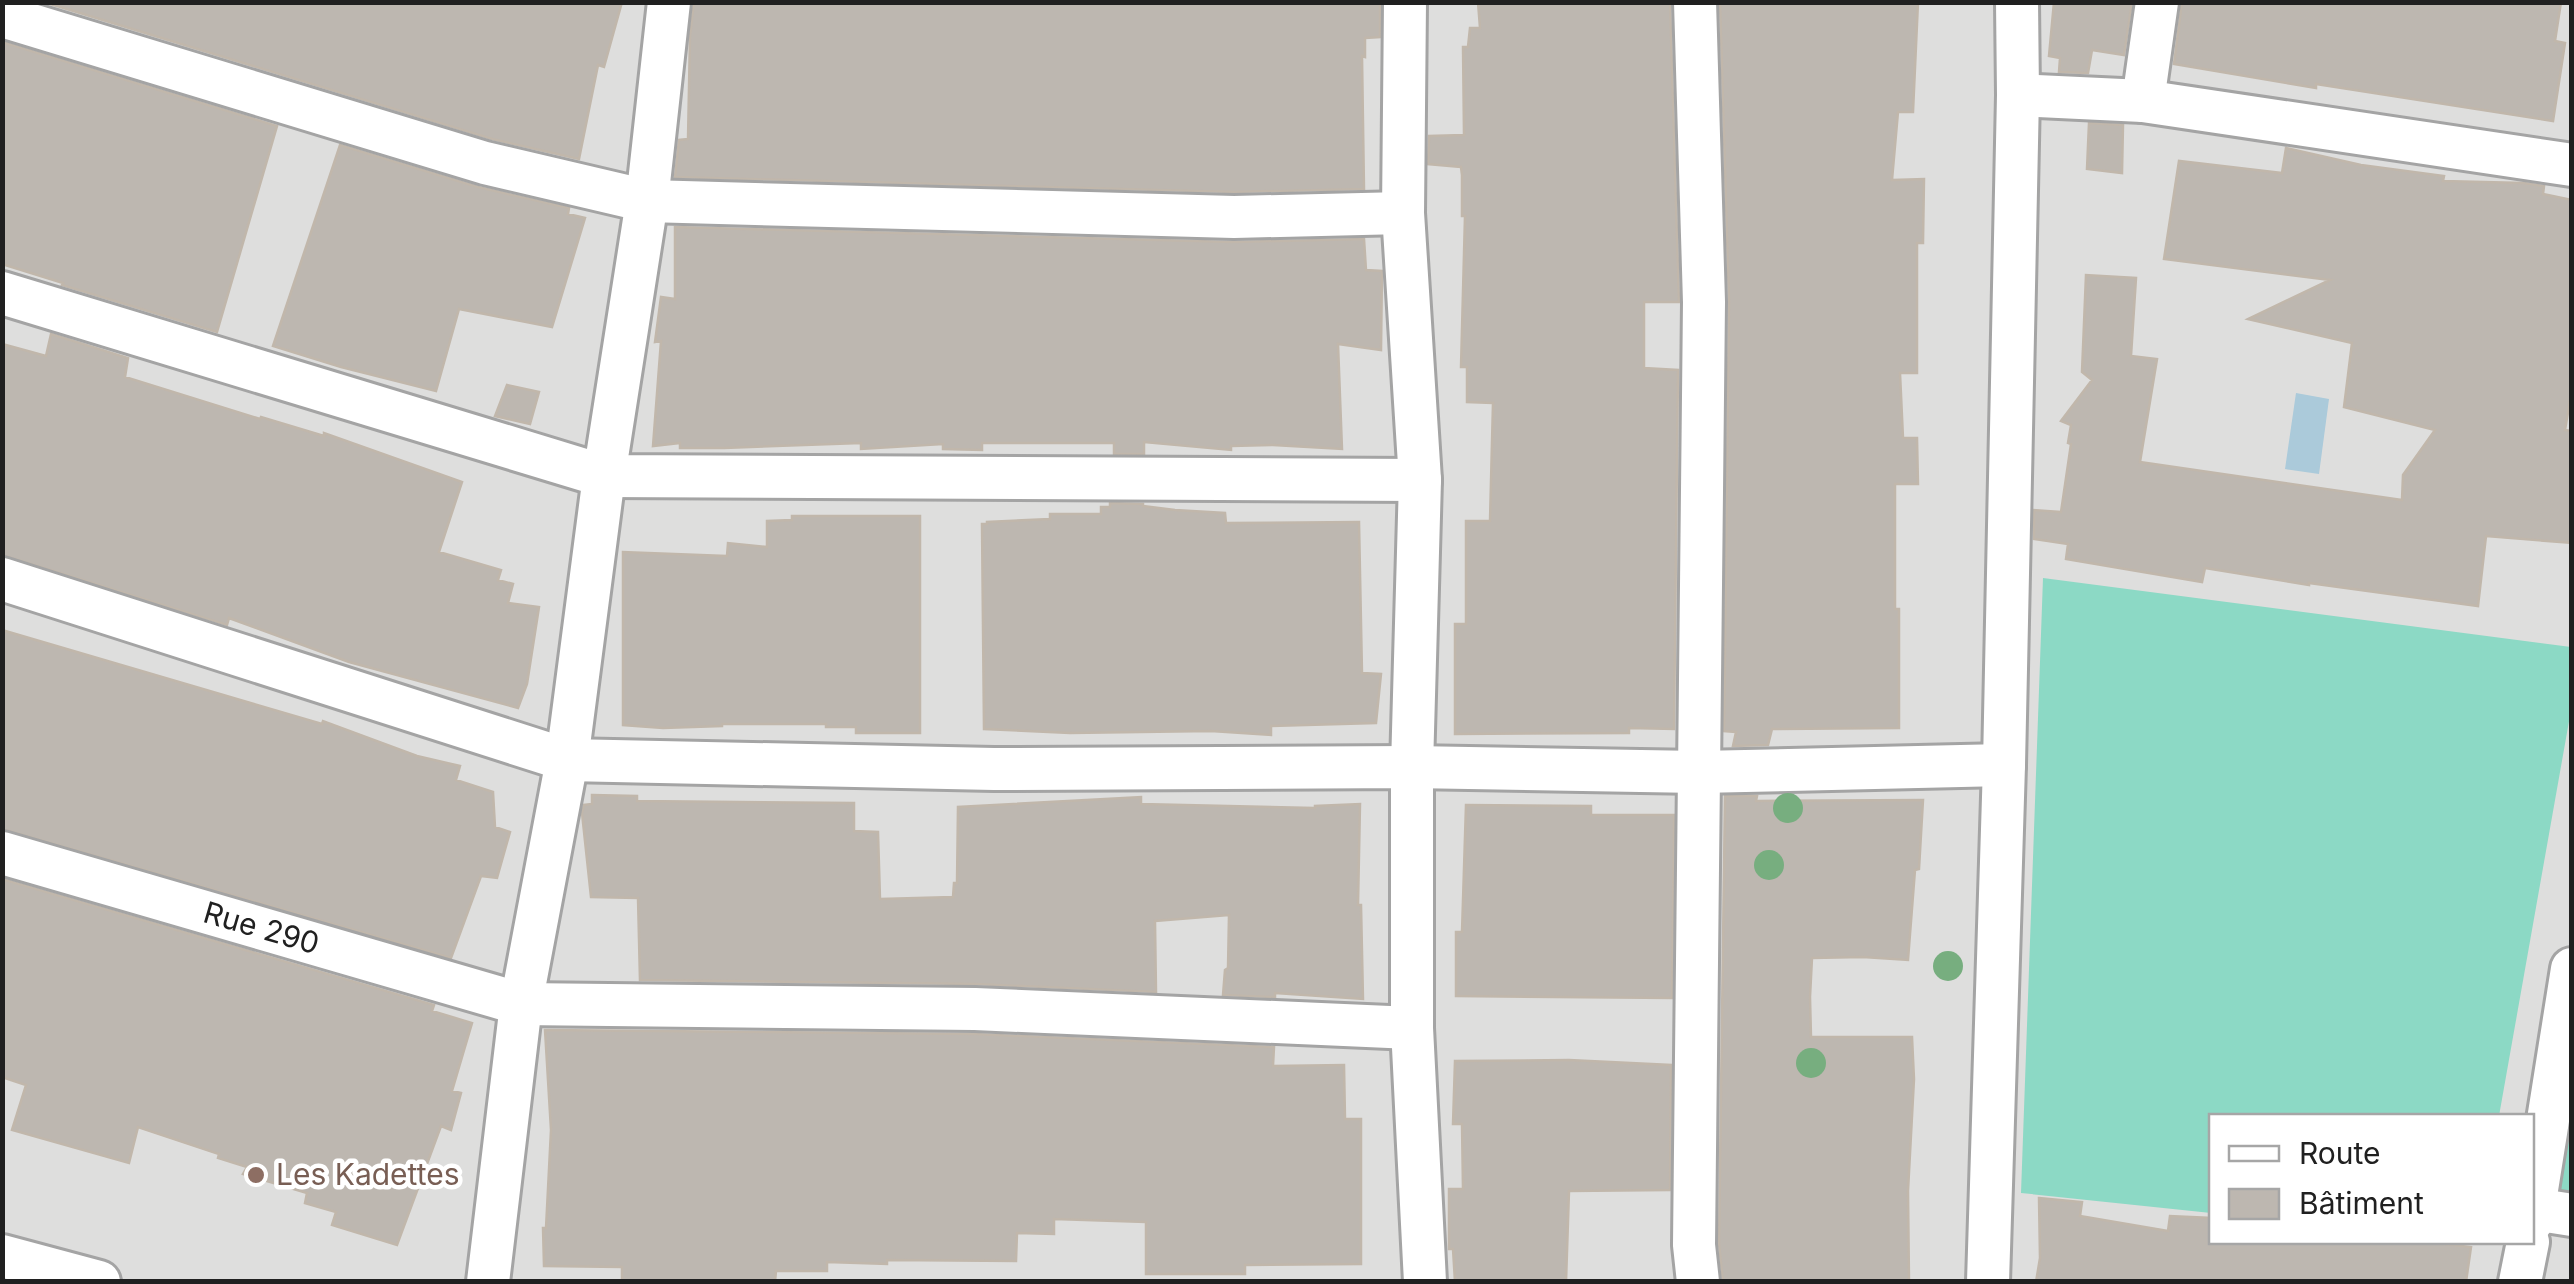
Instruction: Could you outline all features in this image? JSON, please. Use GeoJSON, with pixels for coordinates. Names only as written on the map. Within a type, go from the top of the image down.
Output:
{"type":"FeatureCollection","features":[{"type":"Feature","properties":{"kind":"street"},"geometry":{"type":"LineString","coordinates":[[488,1282],[521,1004],[568,760],[604,476],[647,200],[669,2]]}},
{"type":"Feature","properties":{"kind":"street"},"geometry":{"type":"LineString","coordinates":[[1405,2],[1403,213],[1420,480],[1412,767],[1412,1028],[1425,1282]]}},
{"type":"Feature","properties":{"kind":"street"},"geometry":{"type":"LineString","coordinates":[[1695,2],[1704,302],[1694,1246],[1698,1282]]}},
{"type":"Feature","properties":{"kind":"street"},"geometry":{"type":"LineString","coordinates":[[1988,1282],[2004,765],[2018,95],[2016,2]]}},
{"type":"Feature","properties":{"kind":"street"},"geometry":{"type":"LineString","coordinates":[[2143,101],[2157,2]]}},
{"type":"Feature","properties":{"kind":"street"},"geometry":{"type":"LineString","coordinates":[[2,16],[485,163],[647,200],[1234,217],[1403,213]]}},
{"type":"Feature","properties":{"kind":"street"},"geometry":{"type":"LineString","coordinates":[[2018,95],[2143,101],[2572,165]]}},
{"type":"Feature","properties":{"kind":"street"},"geometry":{"type":"LineString","coordinates":[[2,293],[604,476],[1420,480]]}},
{"type":"Feature","properties":{"kind":"street"},"geometry":{"type":"LineString","coordinates":[[2,580],[568,760],[994,769],[1412,767],[1699,772],[2004,765]]}},
{"type":"Feature","properties":{"kind":"street","name":"Rue 290"},"geometry":{"type":"LineString","coordinates":[[2,853],[521,1004],[975,1009],[1412,1028]]}},
{"type":"Feature","properties":{"kind":"street"},"geometry":{"type":"LineString","coordinates":[[2541,1221],[2572,968]]}},
{"type":"Feature","properties":{"kind":"street"},"geometry":{"type":"LineString","coordinates":[[2520,1282],[2533,1244]]}},
{"type":"Feature","properties":{"kind":"street"},"geometry":{"type":"LineString","coordinates":[[2,1256],[99,1282]]}},
{"type":"Feature","properties":{"kind":"shaded area"},"geometry":{"type":"Polygon","coordinates":[[[3,3],[2571,3],[2571,1281],[3,1282],[3,3]]]}},
{"type":"Feature","properties":{"kind":"green space"},"geometry":{"type":"Polygon","coordinates":[[[2043,578],[2571,647],[2571,710],[2499,1114],[2209,1114],[2209,1213],[2021,1193],[2043,578]]]}},
{"type":"Feature","properties":{"kind":"green space"},"geometry":{"type":"Polygon","coordinates":[[[2571,1026],[2571,1193],[2543,1188],[2571,1026]]]}},
{"type":"Feature","properties":{"kind":"water"},"geometry":{"type":"Polygon","coordinates":[[[2296,393],[2329,399],[2319,474],[2285,469],[2296,393]]]}},
{"type":"Feature","properties":{"kind":"building"},"geometry":{"type":"Polygon","coordinates":[[[44,2],[622,2],[604,67],[598,65],[579,159],[492,139],[44,2]]]}},
{"type":"Feature","properties":{"kind":"building"},"geometry":{"type":"Polygon","coordinates":[[[694,2],[1380,2],[1380,37],[1365,38],[1365,57],[1362,56],[1364,189],[1234,192],[675,177],[679,140],[688,139],[694,2]]]}},
{"type":"Feature","properties":{"kind":"building"},"geometry":{"type":"Polygon","coordinates":[[[1478,2],[1670,2],[1679,302],[1644,302],[1644,368],[1678,370],[1674,729],[1455,734],[1455,624],[1466,624],[1466,521],[1490,521],[1493,403],[1467,402],[1467,367],[1461,367],[1465,216],[1461,167],[1428,164],[1429,136],[1464,135],[1463,47],[1468,47],[1470,28],[1480,28],[1478,2]]]}},
{"type":"Feature","properties":{"kind":"building"},"geometry":{"type":"Polygon","coordinates":[[[1720,2],[1918,2],[1913,112],[1898,112],[1892,180],[1924,179],[1923,243],[1917,243],[1917,373],[1900,373],[1903,438],[1917,438],[1918,484],[1895,484],[1899,728],[1772,729],[1768,745],[1733,746],[1736,732],[1724,731],[1729,301],[1720,2]]]}},
{"type":"Feature","properties":{"kind":"building"},"geometry":{"type":"Polygon","coordinates":[[[2054,2],[2132,2],[2124,55],[2092,50],[2088,73],[2059,72],[2060,58],[2049,56],[2054,2]]]}},
{"type":"Feature","properties":{"kind":"building"},"geometry":{"type":"Polygon","coordinates":[[[2182,2],[2561,2],[2555,41],[2565,43],[2553,121],[2174,64],[2182,2]]]}},
{"type":"Feature","properties":{"kind":"building"},"geometry":{"type":"Polygon","coordinates":[[[2,42],[277,126],[217,332],[2,264],[2,42]]]}},
{"type":"Feature","properties":{"kind":"building"},"geometry":{"type":"Polygon","coordinates":[[[2089,123],[2123,125],[2122,173],[2087,169],[2089,123]]]}},
{"type":"Feature","properties":{"kind":"building"},"geometry":{"type":"Polygon","coordinates":[[[340,145],[478,187],[569,208],[568,214],[585,218],[552,327],[459,309],[436,391],[273,346],[340,145]]]}},
{"type":"Feature","properties":{"kind":"building"},"geometry":{"type":"Polygon","coordinates":[[[2286,148],[2361,165],[2444,176],[2443,181],[2544,186],[2543,194],[2572,200],[2572,389],[2565,430],[2572,431],[2572,543],[2486,536],[2478,606],[2205,568],[2202,582],[2066,559],[2068,544],[2034,539],[2034,510],[2061,512],[2071,425],[2061,421],[2092,380],[2082,372],[2086,275],[2136,278],[2131,356],[2157,359],[2140,462],[2402,500],[2403,475],[2435,430],[2344,407],[2352,343],[2248,319],[2330,280],[2164,259],[2179,161],[2282,173],[2286,148]]]}},
{"type":"Feature","properties":{"kind":"building"},"geometry":{"type":"Polygon","coordinates":[[[675,227],[1233,242],[1364,239],[1366,270],[1382,271],[1381,350],[1338,344],[1342,449],[1273,445],[1231,446],[1231,450],[1144,442],[1144,454],[1114,454],[1114,443],[982,443],[982,450],[943,449],[943,444],[861,449],[861,443],[724,448],[680,448],[680,443],[653,446],[661,341],[655,342],[661,297],[675,299],[675,227]]]}},
{"type":"Feature","properties":{"kind":"building"},"geometry":{"type":"Polygon","coordinates":[[[51,334],[128,358],[125,377],[260,419],[324,433],[462,482],[439,552],[501,570],[498,580],[513,584],[508,603],[539,607],[527,684],[518,708],[349,662],[229,618],[227,625],[2,555],[2,344],[46,356],[51,334]]]}},
{"type":"Feature","properties":{"kind":"building"},"geometry":{"type":"Polygon","coordinates":[[[507,385],[539,392],[530,424],[495,416],[507,385]]]}},
{"type":"Feature","properties":{"kind":"building"},"geometry":{"type":"Polygon","coordinates":[[[1110,503],[1225,513],[1226,523],[1359,522],[1362,673],[1381,674],[1376,723],[1271,726],[1271,735],[984,729],[982,524],[1050,519],[1050,514],[1101,514],[1101,507],[1110,507],[1110,503]]]}},
{"type":"Feature","properties":{"kind":"building"},"geometry":{"type":"Polygon","coordinates":[[[792,516],[920,516],[920,733],[856,733],[856,727],[826,724],[663,728],[623,725],[623,552],[727,556],[728,543],[767,547],[767,521],[792,520],[792,516]]]}},
{"type":"Feature","properties":{"kind":"building"},"geometry":{"type":"Polygon","coordinates":[[[2,630],[322,724],[323,721],[417,756],[460,766],[456,780],[493,792],[495,827],[510,832],[497,878],[481,876],[451,958],[2,829],[2,630]]]}},
{"type":"Feature","properties":{"kind":"building"},"geometry":{"type":"Polygon","coordinates":[[[592,795],[637,796],[637,801],[854,803],[854,831],[878,832],[880,899],[953,897],[957,883],[958,807],[1141,797],[1141,804],[1315,808],[1360,804],[1358,905],[1363,999],[1275,993],[1275,997],[1223,995],[1229,915],[1155,921],[1156,992],[975,984],[640,980],[638,898],[591,897],[582,813],[584,805],[592,804],[592,795]]]}},
{"type":"Feature","properties":{"kind":"building"},"geometry":{"type":"Polygon","coordinates":[[[1725,796],[1757,796],[1756,801],[1923,800],[1908,960],[1812,958],[1810,997],[1811,1037],[1912,1037],[1909,1282],[1723,1282],[1719,1244],[1725,796]]]}},
{"type":"Feature","properties":{"kind":"building"},"geometry":{"type":"Polygon","coordinates":[[[1466,805],[1591,806],[1591,815],[1674,815],[1672,998],[1456,996],[1456,932],[1462,932],[1466,805]]]}},
{"type":"Feature","properties":{"kind":"building"},"geometry":{"type":"Polygon","coordinates":[[[2,879],[434,1005],[432,1011],[472,1023],[452,1091],[461,1093],[451,1130],[441,1126],[397,1245],[332,1225],[336,1212],[305,1203],[307,1193],[243,1174],[247,1167],[218,1158],[219,1154],[138,1127],[129,1163],[12,1130],[26,1085],[2,1077],[2,879]]]}},
{"type":"Feature","properties":{"kind":"building"},"geometry":{"type":"Polygon","coordinates":[[[545,1030],[974,1034],[1274,1047],[1273,1066],[1344,1065],[1345,1119],[1361,1119],[1361,1264],[1245,1265],[1245,1274],[1146,1274],[1146,1222],[1054,1219],[1054,1234],[1017,1233],[1016,1261],[827,1262],[827,1271],[776,1271],[775,1282],[622,1282],[622,1267],[544,1266],[551,1130],[545,1030]]]}},
{"type":"Feature","properties":{"kind":"building"},"geometry":{"type":"Polygon","coordinates":[[[1569,1060],[1671,1065],[1670,1190],[1569,1191],[1566,1282],[1455,1282],[1453,1249],[1449,1249],[1449,1189],[1463,1189],[1462,1124],[1453,1124],[1455,1061],[1569,1060]]]}},
{"type":"Feature","properties":{"kind":"building"},"geometry":{"type":"Polygon","coordinates":[[[2039,1198],[2082,1202],[2080,1216],[2168,1231],[2170,1216],[2209,1218],[2209,1244],[2471,1247],[2466,1282],[2036,1282],[2040,1258],[2039,1198]]]}},
{"type":"Feature","properties":{"kind":"place","name":"Les Kadettes"},"geometry":{"type":"Point","coordinates":[256,1175]}}]}
